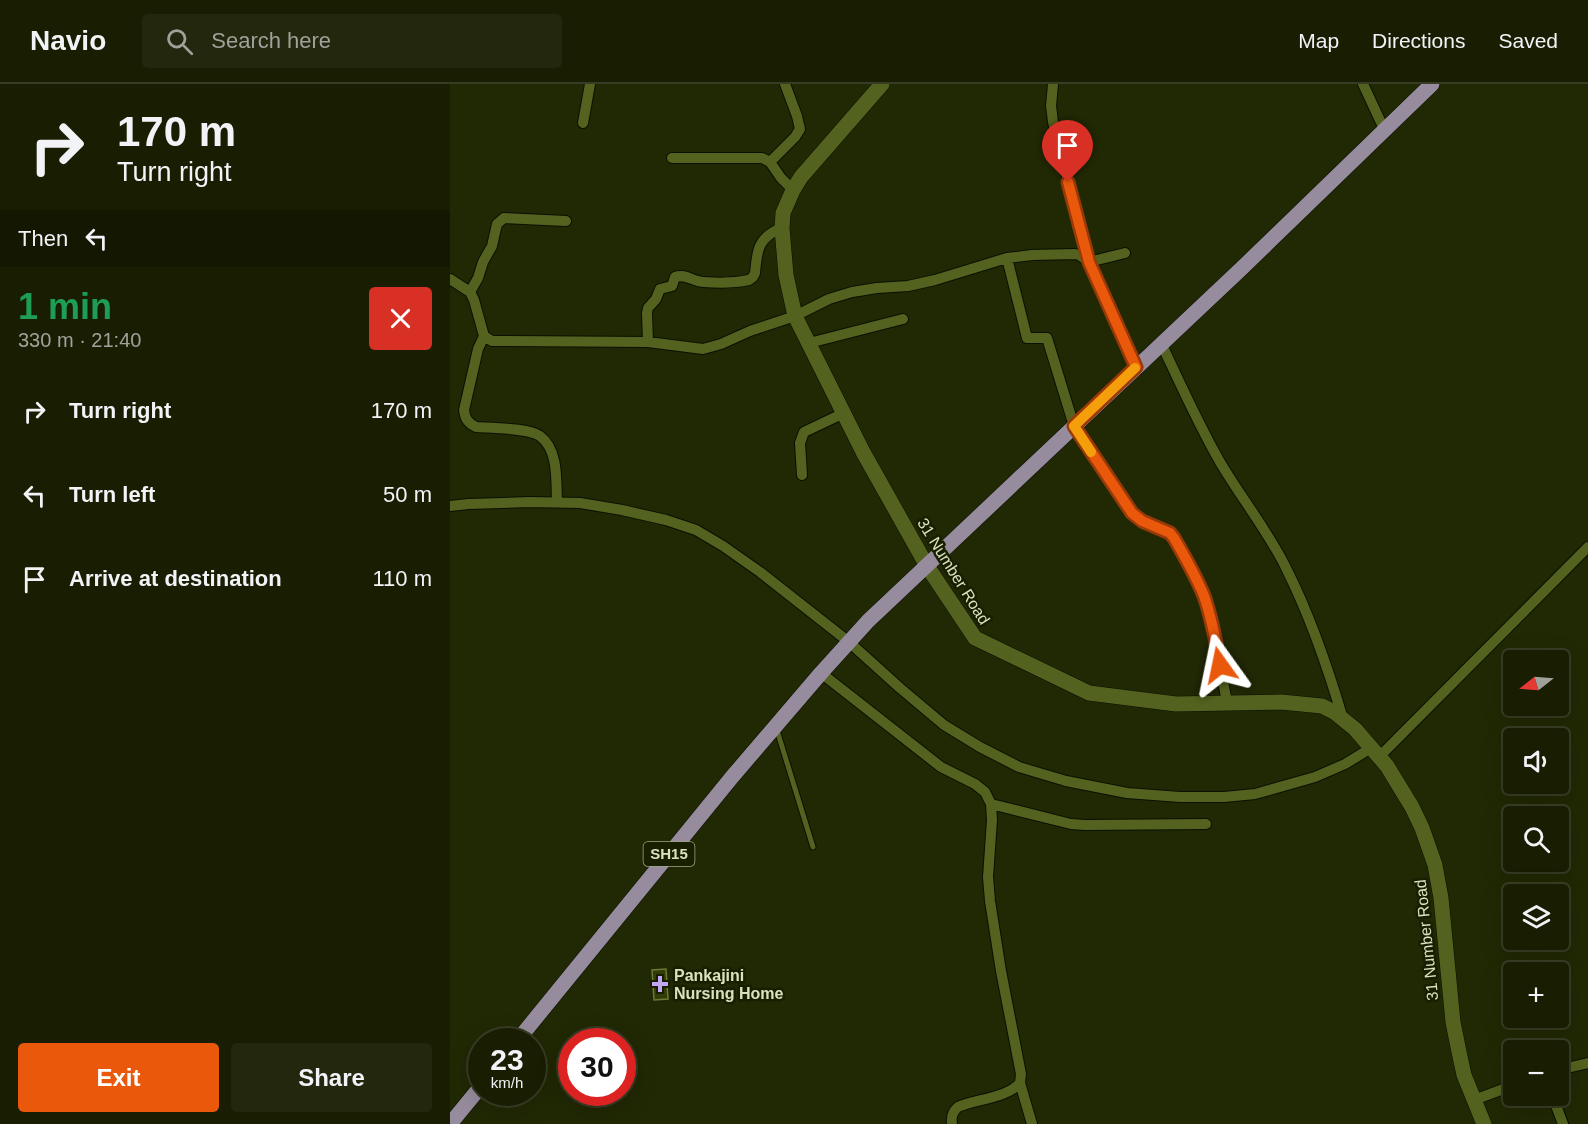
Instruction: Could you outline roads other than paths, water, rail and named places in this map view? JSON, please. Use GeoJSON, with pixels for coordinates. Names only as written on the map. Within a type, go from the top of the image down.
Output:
{"type":"FeatureCollection","features":[{"type":"Feature","properties":{"kind":"main road","name":"31 Number Road"},"geometry":{"type":"LineString","coordinates":[[882,84],[801,177],[793,190],[783,213],[786,275],[795,315],[863,452],[927,566],[975,638],[1089,693],[1176,704],[1227,702],[1309,704],[1322,706],[1334,712],[1355,729],[1380,758],[1412,807],[1435,865],[1441,898],[1453,1022],[1464,1075],[1484,1124]]}},
{"type":"Feature","properties":{"kind":"main road","name":"SH15"},"geometry":{"type":"LineString","coordinates":[[528,1028],[776,726],[847,644],[1432,84]]}},
{"type":"Feature","properties":{"kind":"main road"},"geometry":{"type":"LineString","coordinates":[[450,1124],[468,1102]]}},
{"type":"Feature","properties":{"kind":"street"},"geometry":{"type":"LineString","coordinates":[[583,123],[590,84]]}},
{"type":"Feature","properties":{"kind":"street"},"geometry":{"type":"LineString","coordinates":[[770,162],[800,129],[785,84]]}},
{"type":"Feature","properties":{"kind":"street"},"geometry":{"type":"LineString","coordinates":[[1053,84],[1051,106],[1053,122],[1089,262],[1136,367]]}},
{"type":"Feature","properties":{"kind":"street"},"geometry":{"type":"LineString","coordinates":[[1363,84],[1384,129]]}},
{"type":"Feature","properties":{"kind":"street"},"geometry":{"type":"LineString","coordinates":[[672,158],[762,158],[770,162],[793,190]]}},
{"type":"Feature","properties":{"kind":"street"},"geometry":{"type":"LineString","coordinates":[[470,292],[492,246],[497,224],[501,219],[566,221]]}},
{"type":"Feature","properties":{"kind":"street"},"geometry":{"type":"LineString","coordinates":[[648,342],[648,308],[656,299],[660,289],[672,286],[678,275],[701,282],[749,280],[755,273],[759,245],[773,231],[782,228]]}},
{"type":"Feature","properties":{"kind":"street"},"geometry":{"type":"LineString","coordinates":[[484,336],[498,342],[648,342],[703,349],[852,292],[908,286],[1007,258],[1075,254],[1089,262],[1125,253]]}},
{"type":"Feature","properties":{"kind":"street"},"geometry":{"type":"LineString","coordinates":[[1007,258],[1027,338],[1047,338],[1074,426],[1132,513],[1142,521],[1170,533],[1196,578],[1207,606],[1227,702]]}},
{"type":"Feature","properties":{"kind":"street"},"geometry":{"type":"LineString","coordinates":[[450,279],[470,292],[477,308],[484,336],[478,349],[464,410],[465,418],[476,427],[526,431],[539,435],[547,443],[552,454],[557,502]]}},
{"type":"Feature","properties":{"kind":"street"},"geometry":{"type":"LineString","coordinates":[[809,343],[903,319]]}},
{"type":"Feature","properties":{"kind":"street"},"geometry":{"type":"LineString","coordinates":[[1161,343],[1220,462],[1278,553],[1290,576],[1320,645],[1344,719]]}},
{"type":"Feature","properties":{"kind":"street"},"geometry":{"type":"LineString","coordinates":[[802,475],[801,443],[804,432],[844,413]]}},
{"type":"Feature","properties":{"kind":"street"},"geometry":{"type":"LineString","coordinates":[[450,506],[580,503],[666,520],[696,530],[760,572],[944,725],[980,747],[1019,767],[1076,783],[1127,794],[1180,797],[1255,794],[1315,777],[1345,764],[1380,758],[1588,547]]}},
{"type":"Feature","properties":{"kind":"street"},"geometry":{"type":"LineString","coordinates":[[822,671],[941,767],[975,784],[985,792],[991,804],[988,877],[990,901],[1021,1074],[1020,1083],[1032,1124]]}},
{"type":"Feature","properties":{"kind":"street"},"geometry":{"type":"LineString","coordinates":[[991,804],[1078,824],[1206,824]]}},
{"type":"Feature","properties":{"kind":"street"},"geometry":{"type":"LineString","coordinates":[[1569,1068],[1588,1063]]}},
{"type":"Feature","properties":{"kind":"street"},"geometry":{"type":"LineString","coordinates":[[952,1124],[952,1116],[958,1107],[1007,1092],[1016,1088],[1020,1083]]}},
{"type":"Feature","properties":{"kind":"street"},"geometry":{"type":"LineString","coordinates":[[1474,1100],[1503,1089]]}},
{"type":"Feature","properties":{"kind":"street"},"geometry":{"type":"LineString","coordinates":[[1556,1106],[1563,1124]]}},
{"type":"Feature","properties":{"kind":"lane"},"geometry":{"type":"LineString","coordinates":[[776,726],[813,847]]}},
{"type":"Feature","properties":{"kind":"place","name":"Pankajini Nursing Home"},"geometry":{"type":"Point","coordinates":[660,984]}}]}
